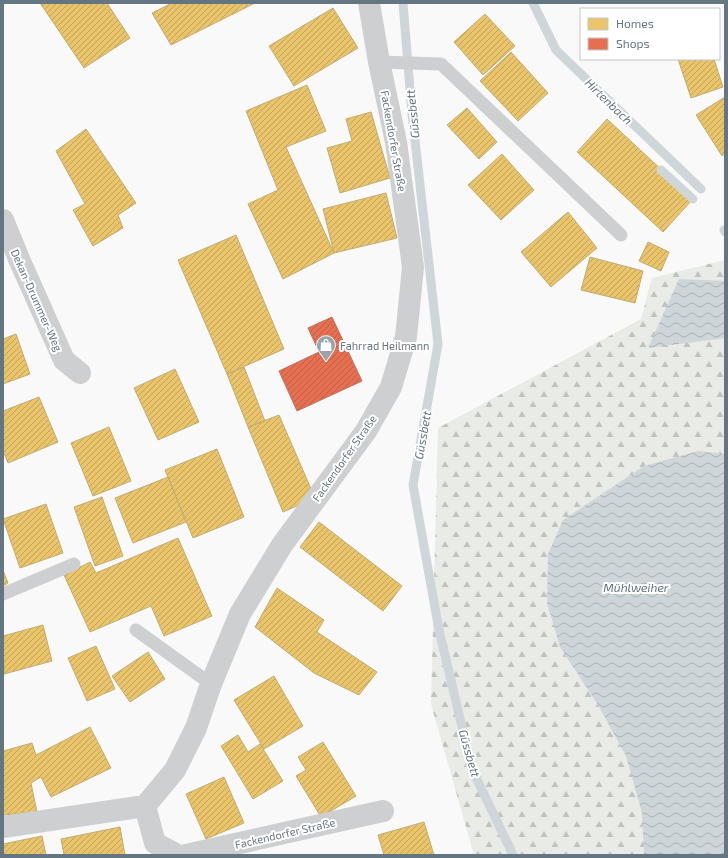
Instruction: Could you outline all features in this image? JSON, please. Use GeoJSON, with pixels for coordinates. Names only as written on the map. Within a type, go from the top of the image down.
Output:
{"type":"FeatureCollection","features":[{"type":"Feature","properties":{"kind":"street","name":"Fackendorfer Straße"},"geometry":{"type":"LineString","coordinates":[[145,806],[176,770],[196,728],[211,684],[240,614],[282,545],[366,432],[391,387],[406,337],[413,267],[396,142],[379,62],[369,3]]}},
{"type":"Feature","properties":{"kind":"street","name":"Dekan-Drummer-Weg"},"geometry":{"type":"LineString","coordinates":[[3,220],[64,360],[80,373]]}},
{"type":"Feature","properties":{"kind":"street"},"geometry":{"type":"LineString","coordinates":[[3,827],[145,806],[155,844],[177,855]]}},
{"type":"Feature","properties":{"kind":"street","name":"Fackendorfer Straße"},"geometry":{"type":"LineString","coordinates":[[186,855],[384,811]]}},
{"type":"Feature","properties":{"kind":"lane"},"geometry":{"type":"LineString","coordinates":[[379,62],[441,64],[621,234]]}},
{"type":"Feature","properties":{"kind":"lane"},"geometry":{"type":"LineString","coordinates":[[3,594],[74,564]]}},
{"type":"Feature","properties":{"kind":"lane"},"geometry":{"type":"LineString","coordinates":[[136,630],[211,684]]}},
{"type":"Feature","properties":{"kind":"green space"},"geometry":{"type":"Polygon","coordinates":[[[725,260],[725,855],[474,855],[431,704],[438,428],[641,319],[652,278],[725,260]]]}},
{"type":"Feature","properties":{"kind":"water"},"geometry":{"type":"Polygon","coordinates":[[[679,279],[725,281],[725,338],[648,348],[679,279]]]}},
{"type":"Feature","properties":{"kind":"water","name":"Mühlweiher"},"geometry":{"type":"Polygon","coordinates":[[[698,451],[725,454],[725,855],[644,855],[642,813],[626,756],[598,705],[560,647],[547,603],[548,554],[563,520],[644,466],[698,451]]]}},
{"type":"Feature","properties":{"kind":"building: Homes"},"geometry":{"type":"Polygon","coordinates":[[[40,3],[107,3],[130,38],[84,68],[40,3]]]}},
{"type":"Feature","properties":{"kind":"building: Homes"},"geometry":{"type":"Polygon","coordinates":[[[172,3],[255,3],[171,45],[152,13],[172,3]]]}},
{"type":"Feature","properties":{"kind":"building: Homes"},"geometry":{"type":"Polygon","coordinates":[[[333,8],[358,48],[294,86],[269,46],[333,8]]]}},
{"type":"Feature","properties":{"kind":"building: Homes"},"geometry":{"type":"Polygon","coordinates":[[[485,14],[515,46],[483,75],[454,42],[485,14]]]}},
{"type":"Feature","properties":{"kind":"building: Homes"},"geometry":{"type":"Polygon","coordinates":[[[511,52],[548,93],[518,121],[480,81],[511,52]]]}},
{"type":"Feature","properties":{"kind":"building: Homes"},"geometry":{"type":"Polygon","coordinates":[[[678,60],[714,60],[723,87],[691,98],[678,60]]]}},
{"type":"Feature","properties":{"kind":"building: Homes"},"geometry":{"type":"Polygon","coordinates":[[[307,85],[326,131],[286,147],[334,253],[283,279],[248,204],[278,190],[246,111],[307,85]]]}},
{"type":"Feature","properties":{"kind":"building: Homes"},"geometry":{"type":"Polygon","coordinates":[[[725,97],[725,154],[722,156],[696,115],[725,97]]]}},
{"type":"Feature","properties":{"kind":"building: Homes"},"geometry":{"type":"Polygon","coordinates":[[[467,108],[497,142],[479,159],[447,125],[467,108]]]}},
{"type":"Feature","properties":{"kind":"building: Homes"},"geometry":{"type":"Polygon","coordinates":[[[371,112],[390,178],[340,193],[327,148],[352,141],[346,119],[371,112]]]}},
{"type":"Feature","properties":{"kind":"building: Homes"},"geometry":{"type":"Polygon","coordinates":[[[607,119],[693,199],[663,232],[577,152],[607,119]]]}},
{"type":"Feature","properties":{"kind":"building: Homes"},"geometry":{"type":"Polygon","coordinates":[[[86,129],[136,203],[118,215],[123,228],[93,246],[73,210],[85,204],[56,151],[86,129]]]}},
{"type":"Feature","properties":{"kind":"building: Homes"},"geometry":{"type":"Polygon","coordinates":[[[502,154],[534,190],[501,220],[468,185],[502,154]]]}},
{"type":"Feature","properties":{"kind":"building: Homes"},"geometry":{"type":"Polygon","coordinates":[[[386,193],[397,238],[334,253],[323,209],[386,193]]]}},
{"type":"Feature","properties":{"kind":"building: Homes"},"geometry":{"type":"Polygon","coordinates":[[[568,212],[597,248],[551,287],[521,252],[568,212]]]}},
{"type":"Feature","properties":{"kind":"building: Homes"},"geometry":{"type":"Polygon","coordinates":[[[236,235],[284,349],[227,374],[178,260],[236,235]]]}},
{"type":"Feature","properties":{"kind":"building: Homes"},"geometry":{"type":"Polygon","coordinates":[[[648,242],[669,252],[661,271],[639,261],[648,242]]]}},
{"type":"Feature","properties":{"kind":"building: Homes"},"geometry":{"type":"Polygon","coordinates":[[[590,257],[643,271],[635,303],[581,290],[590,257]]]}},
{"type":"Feature","properties":{"kind":"building: Homes"},"geometry":{"type":"Polygon","coordinates":[[[16,334],[30,374],[3,384],[3,339],[16,334]]]}},
{"type":"Feature","properties":{"kind":"building: Homes"},"geometry":{"type":"Polygon","coordinates":[[[244,367],[265,421],[248,427],[227,374],[244,367]]]}},
{"type":"Feature","properties":{"kind":"building: Homes"},"geometry":{"type":"Polygon","coordinates":[[[175,369],[199,422],[158,440],[134,388],[175,369]]]}},
{"type":"Feature","properties":{"kind":"building: Homes"},"geometry":{"type":"Polygon","coordinates":[[[39,397],[58,442],[8,463],[3,451],[3,411],[39,397]]]}},
{"type":"Feature","properties":{"kind":"building: Homes"},"geometry":{"type":"Polygon","coordinates":[[[279,415],[315,498],[283,512],[248,427],[279,415]]]}},
{"type":"Feature","properties":{"kind":"building: Homes"},"geometry":{"type":"Polygon","coordinates":[[[109,427],[131,481],[93,496],[71,443],[109,427]]]}},
{"type":"Feature","properties":{"kind":"building: Homes"},"geometry":{"type":"Polygon","coordinates":[[[217,449],[244,517],[193,538],[165,470],[217,449]]]}},
{"type":"Feature","properties":{"kind":"building: Homes"},"geometry":{"type":"Polygon","coordinates":[[[168,477],[186,522],[133,543],[115,498],[168,477]]]}},
{"type":"Feature","properties":{"kind":"building: Homes"},"geometry":{"type":"Polygon","coordinates":[[[102,497],[123,556],[95,566],[74,507],[102,497]]]}},
{"type":"Feature","properties":{"kind":"building: Homes"},"geometry":{"type":"Polygon","coordinates":[[[46,504],[63,553],[20,568],[3,519],[46,504]]]}},
{"type":"Feature","properties":{"kind":"building: Homes"},"geometry":{"type":"Polygon","coordinates":[[[319,522],[402,586],[383,611],[300,547],[319,522]]]}},
{"type":"Feature","properties":{"kind":"building: Homes"},"geometry":{"type":"Polygon","coordinates":[[[178,538],[212,616],[164,636],[151,606],[90,632],[64,575],[90,562],[96,573],[178,538]]]}},
{"type":"Feature","properties":{"kind":"building: Homes"},"geometry":{"type":"Polygon","coordinates":[[[3,570],[8,583],[3,586],[3,570]]]}},
{"type":"Feature","properties":{"kind":"building: Homes"},"geometry":{"type":"Polygon","coordinates":[[[277,588],[324,620],[317,632],[377,672],[359,695],[314,673],[255,627],[277,588]]]}},
{"type":"Feature","properties":{"kind":"building: Homes"},"geometry":{"type":"Polygon","coordinates":[[[43,625],[52,661],[4,674],[3,636],[43,625]]]}},
{"type":"Feature","properties":{"kind":"building: Homes"},"geometry":{"type":"Polygon","coordinates":[[[96,646],[115,689],[87,701],[68,658],[96,646]]]}},
{"type":"Feature","properties":{"kind":"building: Homes"},"geometry":{"type":"Polygon","coordinates":[[[148,652],[165,679],[130,702],[112,676],[148,652]]]}},
{"type":"Feature","properties":{"kind":"building: Homes"},"geometry":{"type":"Polygon","coordinates":[[[274,676],[303,726],[264,749],[234,700],[274,676]]]}},
{"type":"Feature","properties":{"kind":"building: Homes"},"geometry":{"type":"Polygon","coordinates":[[[90,727],[111,768],[51,797],[41,777],[31,783],[37,812],[3,815],[3,751],[32,743],[36,755],[90,727]]]}},
{"type":"Feature","properties":{"kind":"building: Homes"},"geometry":{"type":"Polygon","coordinates":[[[238,735],[248,752],[260,744],[283,781],[253,799],[221,746],[238,735]]]}},
{"type":"Feature","properties":{"kind":"building: Homes"},"geometry":{"type":"Polygon","coordinates":[[[323,742],[356,796],[321,817],[296,776],[306,770],[298,757],[323,742]]]}},
{"type":"Feature","properties":{"kind":"building: Homes"},"geometry":{"type":"Polygon","coordinates":[[[224,777],[244,823],[206,839],[186,794],[224,777]]]}},
{"type":"Feature","properties":{"kind":"building: Homes"},"geometry":{"type":"Polygon","coordinates":[[[424,822],[434,855],[384,855],[378,835],[424,822]]]}},
{"type":"Feature","properties":{"kind":"building: Homes"},"geometry":{"type":"Polygon","coordinates":[[[120,827],[125,855],[64,855],[61,839],[120,827]]]}},
{"type":"Feature","properties":{"kind":"building: Homes"},"geometry":{"type":"Polygon","coordinates":[[[42,836],[46,855],[3,855],[3,844],[42,836]]]}},
{"type":"Feature","properties":{"kind":"building: Shops","name":"Fahrrad Heilmann"},"geometry":{"type":"Polygon","coordinates":[[[332,317],[362,381],[297,411],[279,371],[319,352],[308,328],[332,317]]]}},
{"type":"Feature","properties":{"kind":"waterway","name":"Güssbett"},"geometry":{"type":"LineString","coordinates":[[403,3],[412,114],[438,344],[413,485],[439,630],[472,769],[513,855]]}},
{"type":"Feature","properties":{"kind":"waterway","name":"Hirtenbach"},"geometry":{"type":"LineString","coordinates":[[533,3],[556,50],[701,189]]}},
{"type":"Feature","properties":{"kind":"waterway"},"geometry":{"type":"LineString","coordinates":[[661,170],[693,199]]}},
{"type":"Feature","properties":{"kind":"place","name":"Fahrrad Heilmann"},"geometry":{"type":"Point","coordinates":[326,362]}}]}
